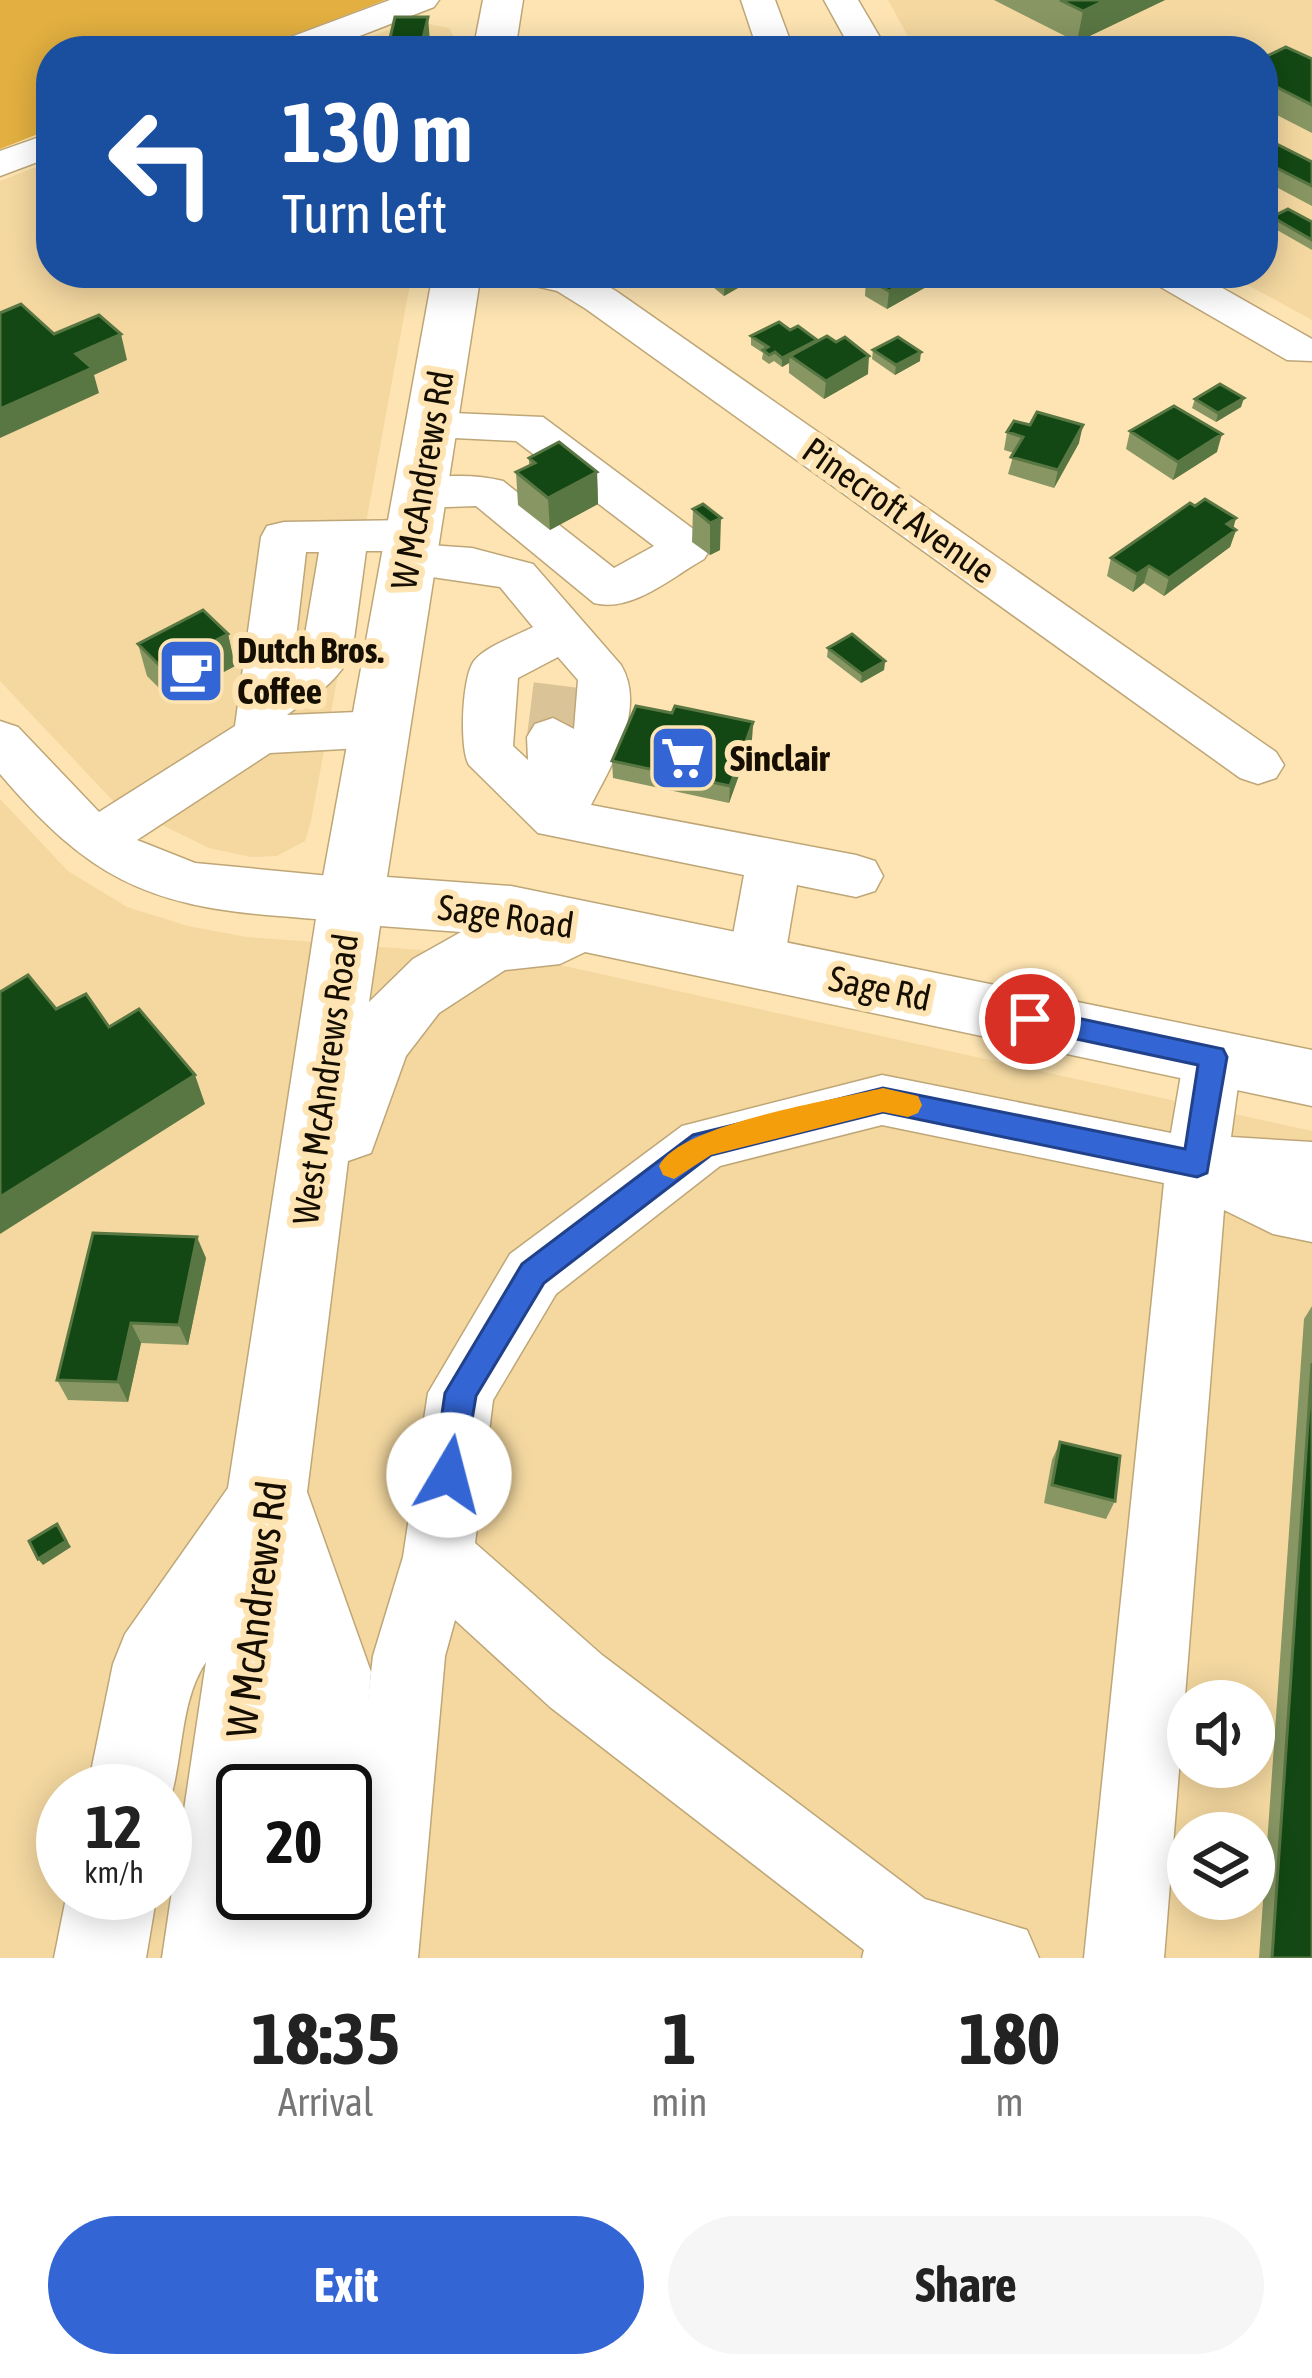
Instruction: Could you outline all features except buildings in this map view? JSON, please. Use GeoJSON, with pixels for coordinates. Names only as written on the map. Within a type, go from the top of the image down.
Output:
{"type":"FeatureCollection","features":[{"type":"Feature","properties":{"kind":"main road"},"geometry":{"type":"LineString","coordinates":[[497,36],[503,0]]}},
{"type":"Feature","properties":{"kind":"main road","name":"W McAndrews Rd"},"geometry":{"type":"LineString","coordinates":[[351,899],[454,288]]}},
{"type":"Feature","properties":{"kind":"main road","name":"Sage Road"},"geometry":{"type":"LineString","coordinates":[[351,899],[511,911],[660,942]]}},
{"type":"Feature","properties":{"kind":"main road","name":"West McAndrews Road"},"geometry":{"type":"LineString","coordinates":[[298,1259],[351,899]]}},
{"type":"Feature","properties":{"kind":"main road"},"geometry":{"type":"LineString","coordinates":[[298,1259],[380,1040],[406,1004],[438,973],[473,953],[540,937],[660,942]]}},
{"type":"Feature","properties":{"kind":"main road","name":"Sage Rd"},"geometry":{"type":"LineString","coordinates":[[660,942],[1312,1078]]}},
{"type":"Feature","properties":{"kind":"main road","name":"W McAndrews Rd"},"geometry":{"type":"LineString","coordinates":[[208,1958],[229,1829],[298,1259]]}},
{"type":"Feature","properties":{"kind":"main road"},"geometry":{"type":"LineString","coordinates":[[136,1764],[155,1664],[270,1495]]}},
{"type":"Feature","properties":{"kind":"main road"},"geometry":{"type":"LineString","coordinates":[[270,1495],[329,1672],[319,1764]]}},
{"type":"Feature","properties":{"kind":"main road"},"geometry":{"type":"LineString","coordinates":[[100,1958],[107,1920]]}},
{"type":"Feature","properties":{"kind":"main road"},"geometry":{"type":"LineString","coordinates":[[299,1958],[303,1920]]}},
{"type":"Feature","properties":{"kind":"street"},"geometry":{"type":"LineString","coordinates":[[327,36],[422,0]]}},
{"type":"Feature","properties":{"kind":"street"},"geometry":{"type":"LineString","coordinates":[[758,0],[771,36]]}},
{"type":"Feature","properties":{"kind":"street"},"geometry":{"type":"LineString","coordinates":[[841,0],[861,36]]}},
{"type":"Feature","properties":{"kind":"street"},"geometry":{"type":"LineString","coordinates":[[0,164],[36,150]]}},
{"type":"Feature","properties":{"kind":"street","name":"Pinecroft Avenue"},"geometry":{"type":"LineString","coordinates":[[582,288],[1258,765]]}},
{"type":"Feature","properties":{"kind":"street"},"geometry":{"type":"LineString","coordinates":[[1192,288],[1302,351]]}},
{"type":"Feature","properties":{"kind":"street"},"geometry":{"type":"LineString","coordinates":[[261,720],[284,537],[413,529],[488,491],[611,591],[687,548],[526,427],[430,426]]}},
{"type":"Feature","properties":{"kind":"street"},"geometry":{"type":"LineString","coordinates":[[413,529],[472,564],[516,575],[562,654],[603,677],[599,740],[556,819]]}},
{"type":"Feature","properties":{"kind":"street"},"geometry":{"type":"LineString","coordinates":[[99,839],[261,720],[314,674],[327,654],[345,536]]}},
{"type":"Feature","properties":{"kind":"street"},"geometry":{"type":"LineString","coordinates":[[562,654],[494,669],[488,752],[556,819],[856,876]]}},
{"type":"Feature","properties":{"kind":"street"},"geometry":{"type":"LineString","coordinates":[[261,720],[380,728]]}},
{"type":"Feature","properties":{"kind":"street"},"geometry":{"type":"LineString","coordinates":[[553,737],[556,819]]}},
{"type":"Feature","properties":{"kind":"street"},"geometry":{"type":"LineString","coordinates":[[0,740],[59,805],[144,869],[189,882],[351,899]]}},
{"type":"Feature","properties":{"kind":"street"},"geometry":{"type":"LineString","coordinates":[[756,962],[774,860]]}},
{"type":"Feature","properties":{"kind":"street"},"geometry":{"type":"LineString","coordinates":[[1124,1958],[1197,1164],[1213,1057]]}},
{"type":"Feature","properties":{"kind":"street"},"geometry":{"type":"LineString","coordinates":[[378,1958],[410,1656],[438,1557],[461,1393],[533,1274],[703,1144],[883,1100],[1197,1164],[1287,1163],[1312,1168]]}},
{"type":"Feature","properties":{"kind":"street"},"geometry":{"type":"LineString","coordinates":[[1197,1164],[1273,1207],[1312,1215]]}},
{"type":"Feature","properties":{"kind":"street"},"geometry":{"type":"LineString","coordinates":[[438,1557],[576,1681],[904,1945],[999,1958]]}},
{"type":"Feature","properties":{"kind":"shaded area"},"geometry":{"type":"Polygon","coordinates":[[[0,0],[385,0],[292,36],[36,36],[36,135],[0,149],[0,0]]]}},
{"type":"Feature","properties":{"kind":"shaded area"},"geometry":{"type":"Polygon","coordinates":[[[888,0],[1312,0],[1312,320],[1253,288],[1278,288],[1278,36],[908,36],[888,0]]]}},
{"type":"Feature","properties":{"kind":"shaded area"},"geometry":{"type":"Polygon","coordinates":[[[413,21],[449,28],[454,36],[372,36],[413,21]]]}},
{"type":"Feature","properties":{"kind":"shaded area"},"geometry":{"type":"Polygon","coordinates":[[[36,167],[36,288],[409,288],[311,821],[305,841],[277,856],[251,857],[209,848],[113,801],[0,681],[0,181],[36,167]]]}},
{"type":"Feature","properties":{"kind":"shaded area"},"geometry":{"type":"Polygon","coordinates":[[[0,799],[68,871],[127,907],[188,926],[247,937],[528,958],[1312,1131],[1312,1958],[0,1958],[0,799]]]}},
{"type":"Feature","properties":{"kind":"tunnel"},"geometry":{"type":"LineString","coordinates":[[553,737],[561,674]]}},
{"type":"Feature","properties":{"kind":"slow traffic"},"geometry":{"type":"LineString","coordinates":[[674,1166],[703,1144],[883,1100],[908,1105]]}},
{"type":"Feature","properties":{"kind":"place","name":"Dutch Bros. Coffee"},"geometry":{"type":"Point","coordinates":[191,671]}},
{"type":"Feature","properties":{"kind":"place","name":"Sinclair"},"geometry":{"type":"Point","coordinates":[683,758]}},
{"type":"Feature","properties":{"kind":"route"},"geometry":{"type":"LineString","coordinates":[[449,1475],[461,1393],[533,1274],[703,1144],[883,1100],[1197,1164],[1213,1057],[1030,1019]]}}]}
